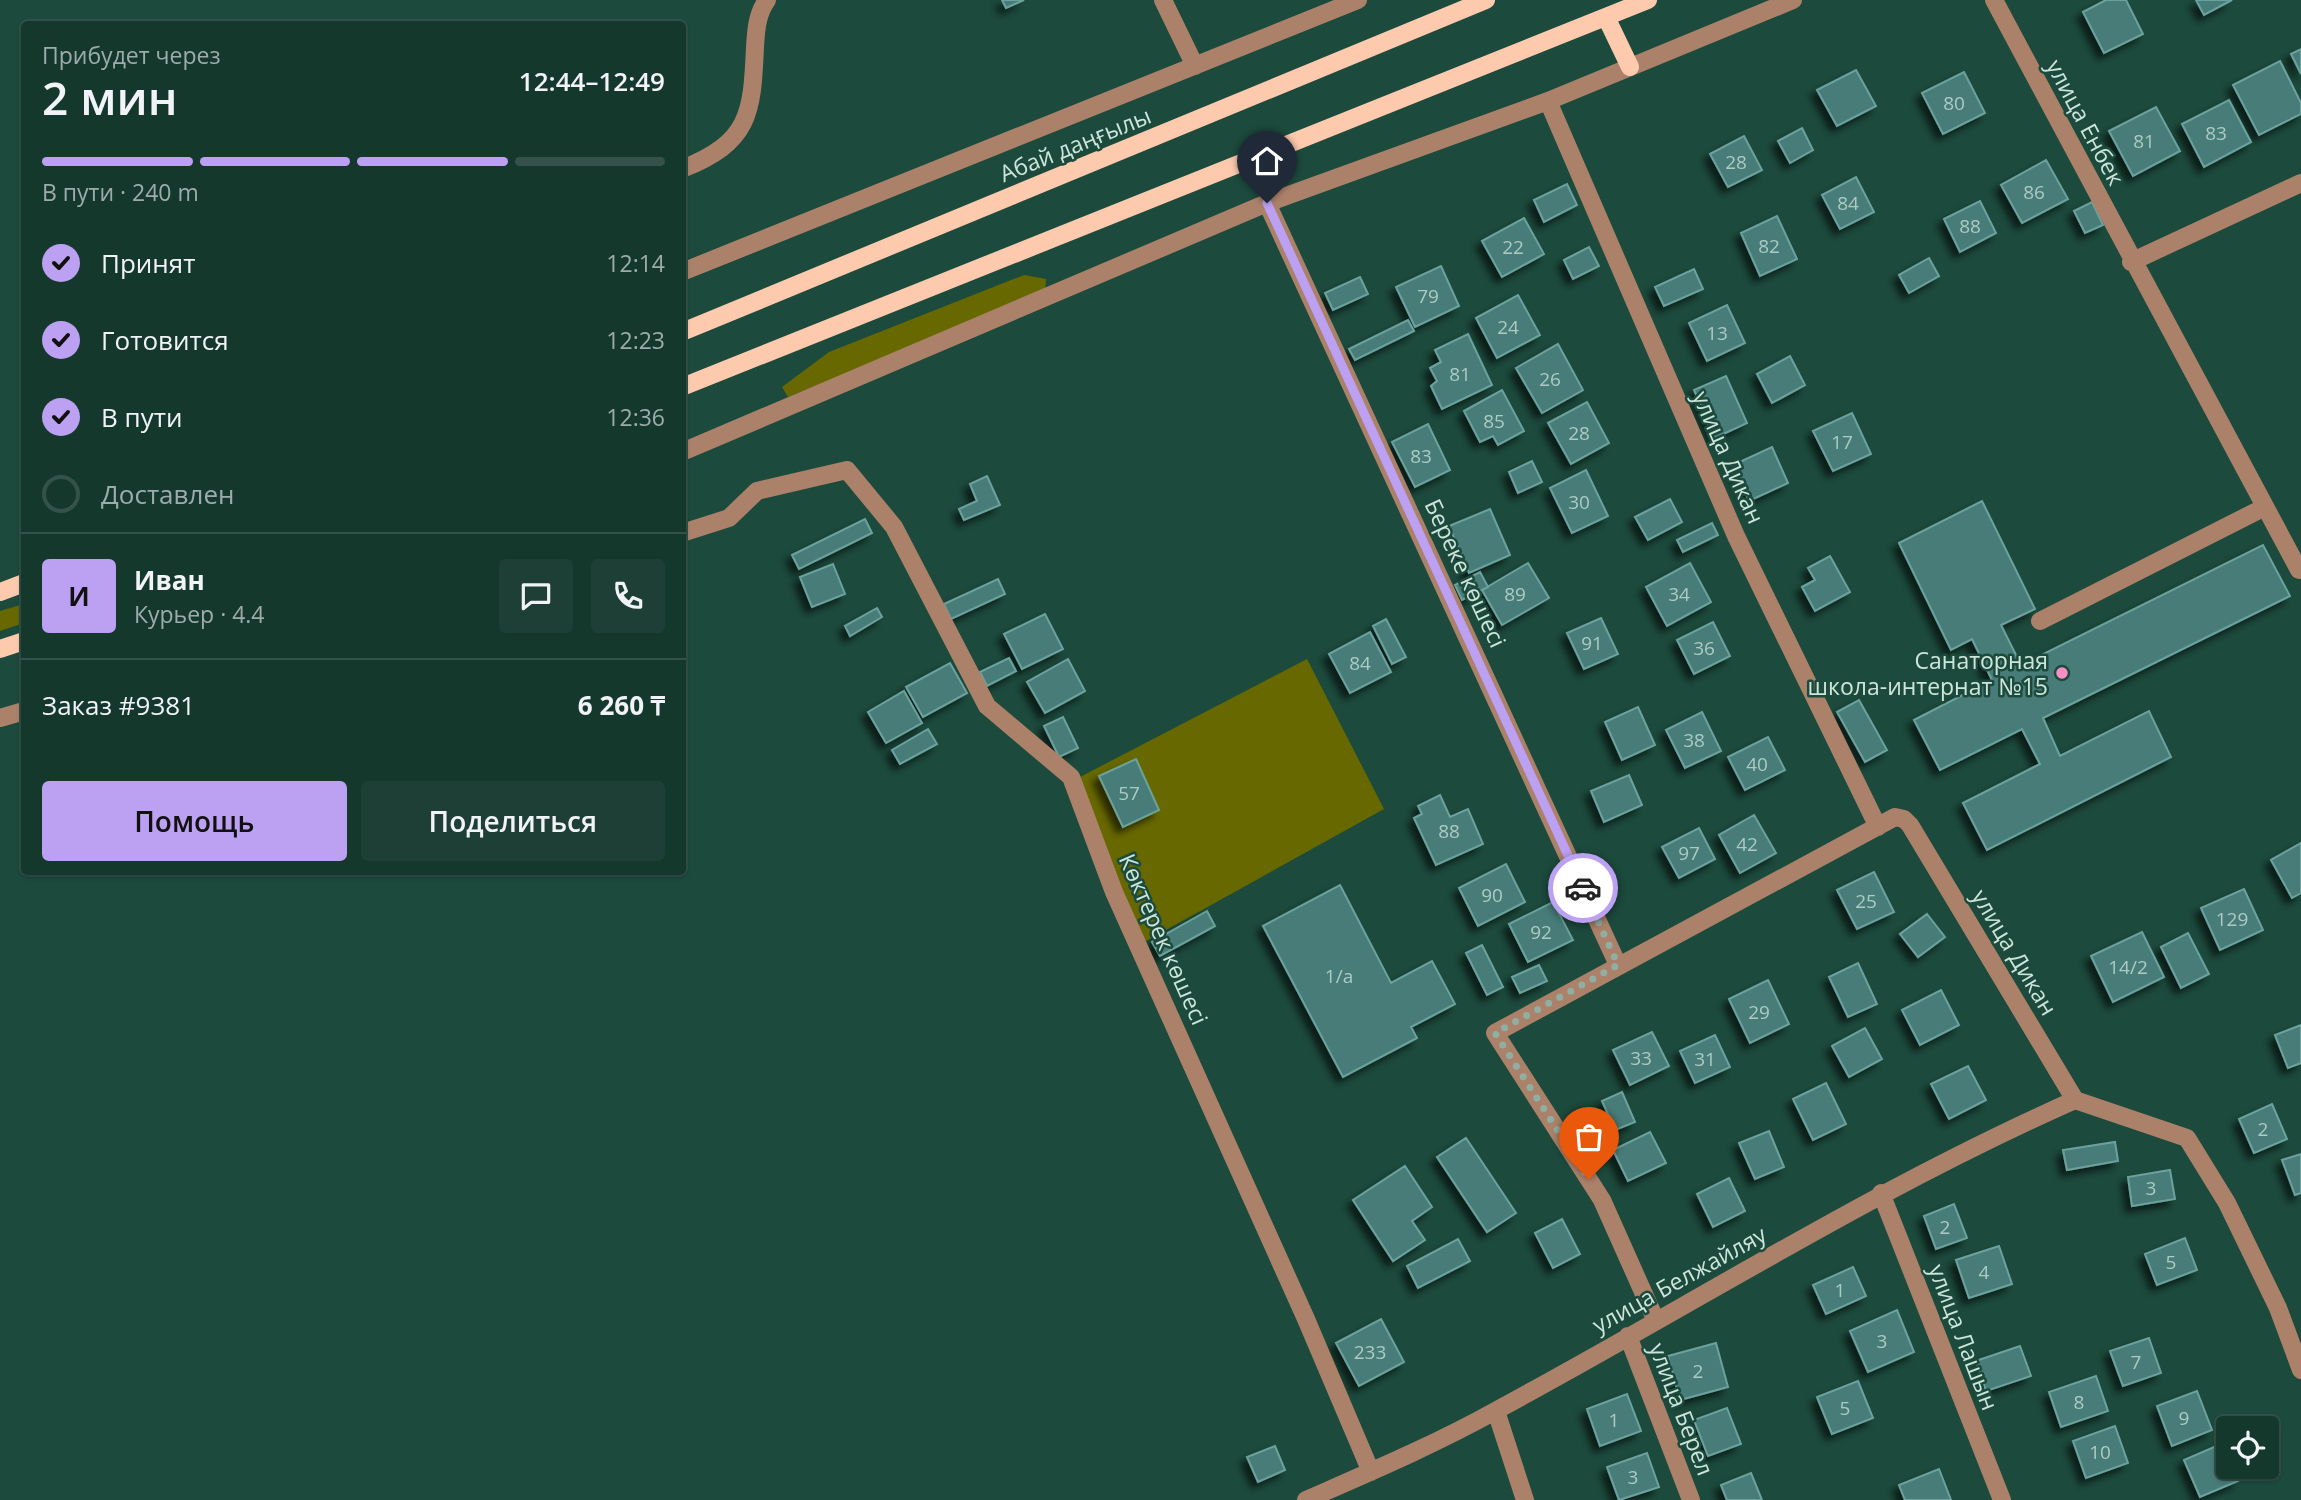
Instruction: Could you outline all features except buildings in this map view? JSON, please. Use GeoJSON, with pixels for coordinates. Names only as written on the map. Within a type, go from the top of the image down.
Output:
{"type":"FeatureCollection","features":[{"type":"Feature","properties":{"kind":"main road","name":"Абай даңғылы"},"geometry":{"type":"LineString","coordinates":[[686,330],[1486,0]]}},
{"type":"Feature","properties":{"kind":"main road"},"geometry":{"type":"LineString","coordinates":[[686,385],[1648,0]]}},
{"type":"Feature","properties":{"kind":"main road"},"geometry":{"type":"LineString","coordinates":[[1606,17],[1630,66]]}},
{"type":"Feature","properties":{"kind":"main road"},"geometry":{"type":"LineString","coordinates":[[0,592],[21,584]]}},
{"type":"Feature","properties":{"kind":"main road"},"geometry":{"type":"LineString","coordinates":[[0,649],[21,642]]}},
{"type":"Feature","properties":{"kind":"street"},"geometry":{"type":"LineString","coordinates":[[686,167],[731,144],[740,129],[753,99],[756,27],[767,0]]}},
{"type":"Feature","properties":{"kind":"street"},"geometry":{"type":"LineString","coordinates":[[1163,0],[1195,66]]}},
{"type":"Feature","properties":{"kind":"street"},"geometry":{"type":"LineString","coordinates":[[686,270],[1358,0]]}},
{"type":"Feature","properties":{"kind":"street"},"geometry":{"type":"LineString","coordinates":[[686,450],[1267,203],[1548,101],[1793,0]]}},
{"type":"Feature","properties":{"kind":"street","name":"улица Енбек"},"geometry":{"type":"LineString","coordinates":[[1994,0],[2299,570]]}},
{"type":"Feature","properties":{"kind":"street","name":"улица Дикан"},"geometry":{"type":"LineString","coordinates":[[1548,101],[1736,536],[1878,827]]}},
{"type":"Feature","properties":{"kind":"street"},"geometry":{"type":"LineString","coordinates":[[2133,264],[2301,183]]}},
{"type":"Feature","properties":{"kind":"street","name":"Береке көшесі"},"geometry":{"type":"LineString","coordinates":[[1267,203],[1618,965]]}},
{"type":"Feature","properties":{"kind":"street","name":"Көктерек көшесі"},"geometry":{"type":"LineString","coordinates":[[686,532],[729,518],[757,491],[848,470],[894,527],[986,706],[1071,777],[1114,892],[1306,1319],[1371,1472]]}},
{"type":"Feature","properties":{"kind":"street"},"geometry":{"type":"LineString","coordinates":[[2040,621],[2265,507]]}},
{"type":"Feature","properties":{"kind":"street"},"geometry":{"type":"LineString","coordinates":[[0,718],[21,711]]}},
{"type":"Feature","properties":{"kind":"street","name":"улица Дикан"},"geometry":{"type":"LineString","coordinates":[[1656,1321],[1602,1200],[1495,1033],[1895,817],[1904,819],[1910,825],[2075,1100]]}},
{"type":"Feature","properties":{"kind":"street"},"geometry":{"type":"LineString","coordinates":[[2075,1100],[2187,1138],[2227,1203],[2278,1308],[2301,1370]]}},
{"type":"Feature","properties":{"kind":"street","name":"улица Белжайляу"},"geometry":{"type":"LineString","coordinates":[[1306,1500],[1371,1472],[1496,1411],[1881,1193],[1994,1136],[2075,1100]]}},
{"type":"Feature","properties":{"kind":"street","name":"улица Лашын"},"geometry":{"type":"LineString","coordinates":[[1881,1193],[2002,1500]]}},
{"type":"Feature","properties":{"kind":"street","name":"улица Берел"},"geometry":{"type":"LineString","coordinates":[[1628,1336],[1691,1500]]}},
{"type":"Feature","properties":{"kind":"street"},"geometry":{"type":"LineString","coordinates":[[1496,1411],[1525,1500]]}},
{"type":"Feature","properties":{"kind":"shaded area"},"geometry":{"type":"Polygon","coordinates":[[[1024,275],[1046,279],[1045,292],[788,397],[782,387],[829,352],[1024,275]]]}},
{"type":"Feature","properties":{"kind":"shaded area"},"geometry":{"type":"Polygon","coordinates":[[[21,605],[21,624],[0,631],[0,611],[21,605]]]}},
{"type":"Feature","properties":{"kind":"shaded area"},"geometry":{"type":"Polygon","coordinates":[[[1307,659],[1384,809],[1141,944],[1080,777],[1307,659]]]}},
{"type":"Feature","properties":{"kind":"way so far"},"geometry":{"type":"LineString","coordinates":[[1583,888],[1618,965],[1495,1033],[1589,1179]]}},
{"type":"Feature","properties":{"kind":"place","name":"Санаторная школа-интернат №15"},"geometry":{"type":"Point","coordinates":[2062,673]}},
{"type":"Feature","properties":{"kind":"route"},"geometry":{"type":"LineString","coordinates":[[1267,203],[1583,888]]}}]}
